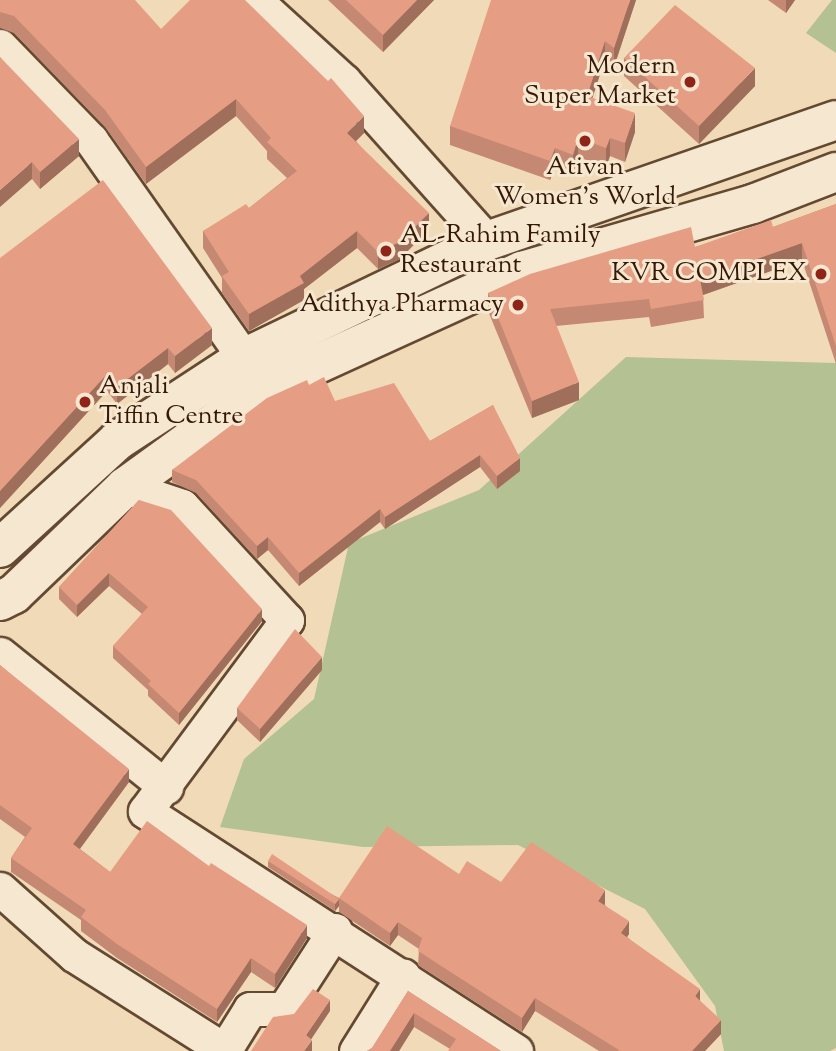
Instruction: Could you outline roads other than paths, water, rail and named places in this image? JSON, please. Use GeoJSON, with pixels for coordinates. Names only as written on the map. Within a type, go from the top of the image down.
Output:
{"type":"FeatureCollection","features":[{"type":"Feature","properties":{"kind":"street"},"geometry":{"type":"LineString","coordinates":[[255,0],[344,80],[487,241]]}},
{"type":"Feature","properties":{"kind":"street"},"geometry":{"type":"LineString","coordinates":[[0,46],[91,140],[244,358]]}},
{"type":"Feature","properties":{"kind":"street"},"geometry":{"type":"LineString","coordinates":[[0,548],[117,441],[244,358],[487,241],[836,120]]}},
{"type":"Feature","properties":{"kind":"street"},"geometry":{"type":"LineString","coordinates":[[5,593],[125,487],[256,392],[522,271],[753,205],[836,173]]}},
{"type":"Feature","properties":{"kind":"street"},"geometry":{"type":"LineString","coordinates":[[125,487],[182,506],[287,620],[166,788],[145,811],[335,930],[516,1051]]}},
{"type":"Feature","properties":{"kind":"street"},"geometry":{"type":"LineString","coordinates":[[0,654],[166,788]]}},
{"type":"Feature","properties":{"kind":"street"},"geometry":{"type":"LineString","coordinates":[[0,889],[74,955],[225,1051],[250,1009],[284,1009],[335,930]]}},
{"type":"Feature","properties":{"kind":"street"},"geometry":{"type":"LineString","coordinates":[[356,1051],[403,976]]}},
{"type":"Feature","properties":{"kind":"place","name":"Modern Super Market"},"geometry":{"type":"Point","coordinates":[690,82]}},
{"type":"Feature","properties":{"kind":"place","name":"Ativan Women's World"},"geometry":{"type":"Point","coordinates":[585,141]}},
{"type":"Feature","properties":{"kind":"place","name":"AL-Rahim Family Restaurant"},"geometry":{"type":"Point","coordinates":[386,251]}},
{"type":"Feature","properties":{"kind":"place","name":"KVR COMPLEX"},"geometry":{"type":"Point","coordinates":[821,274]}},
{"type":"Feature","properties":{"kind":"place","name":"Adithya Pharmacy"},"geometry":{"type":"Point","coordinates":[518,305]}},
{"type":"Feature","properties":{"kind":"place","name":"Anjali Tiffin Centre"},"geometry":{"type":"Point","coordinates":[85,402]}}]}
